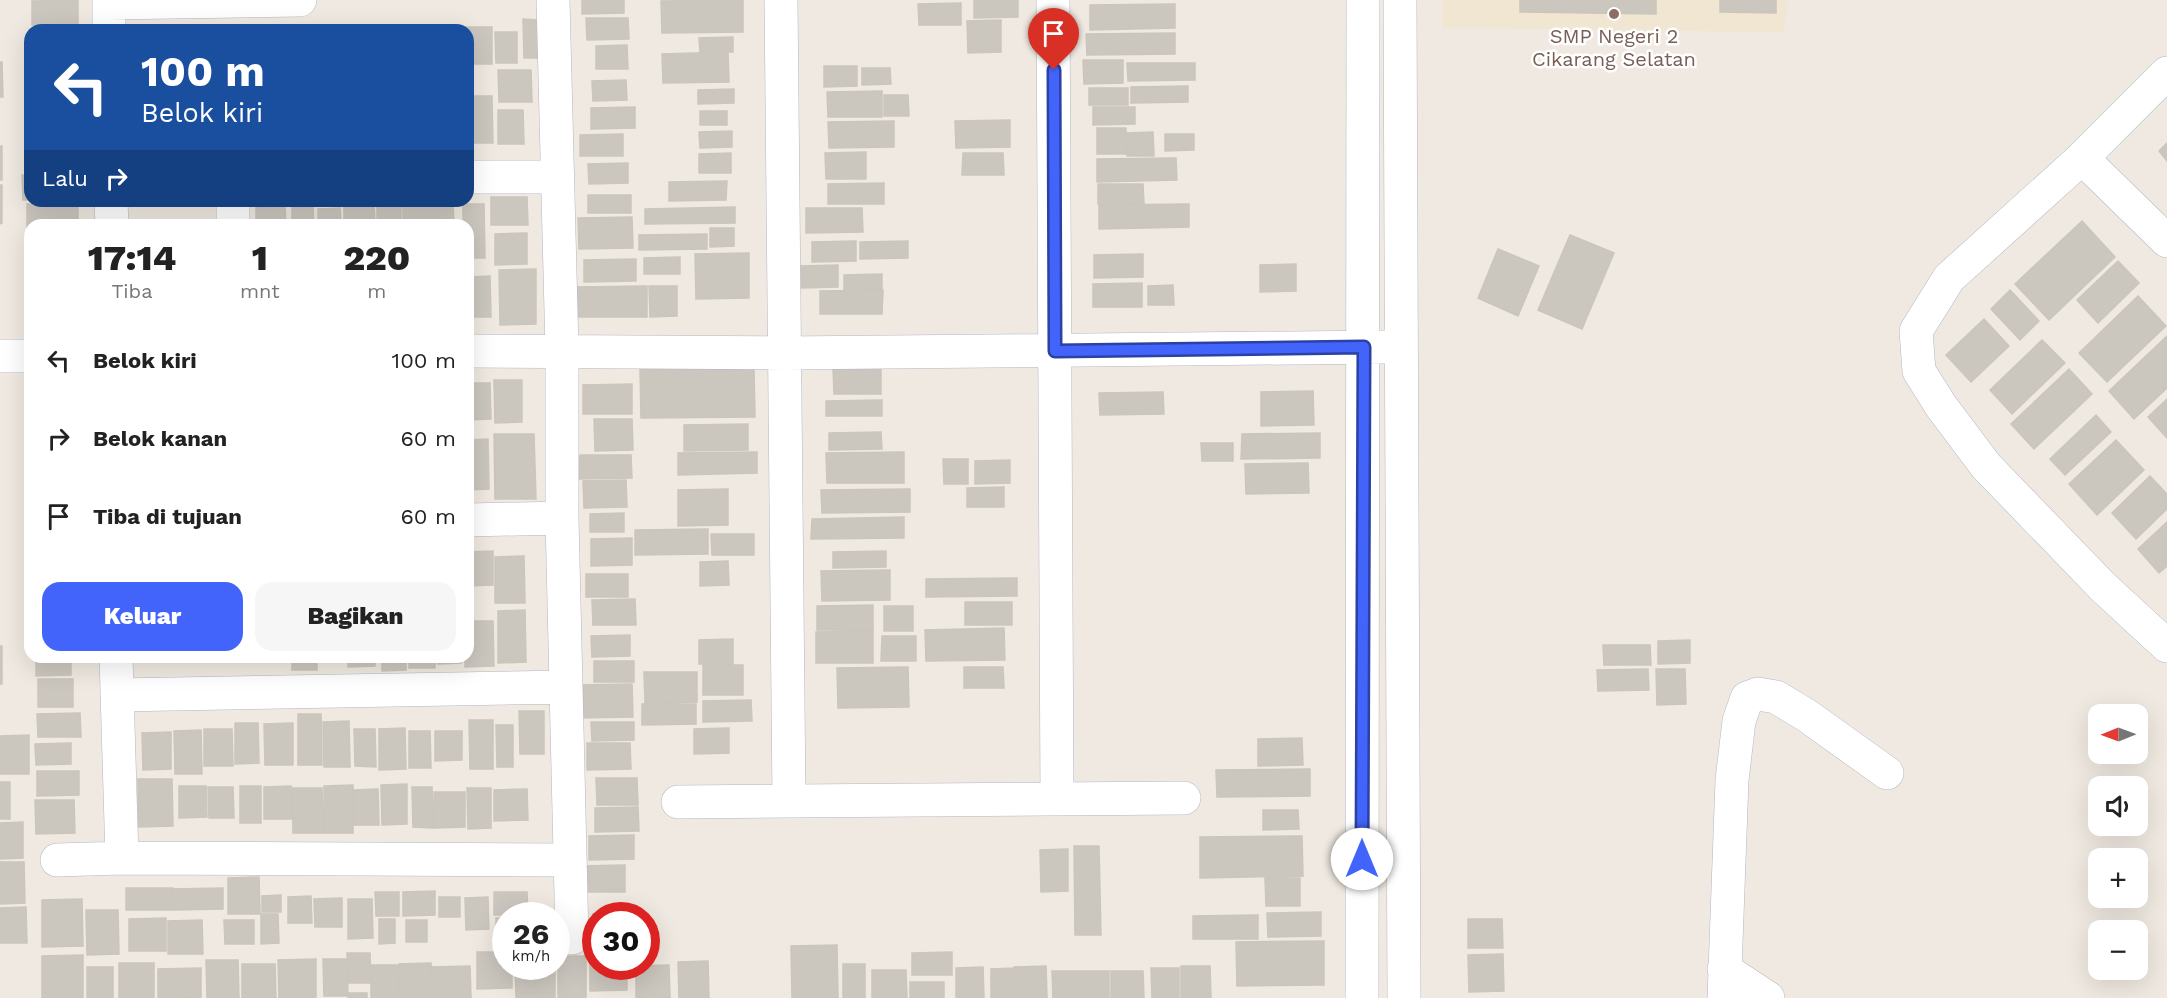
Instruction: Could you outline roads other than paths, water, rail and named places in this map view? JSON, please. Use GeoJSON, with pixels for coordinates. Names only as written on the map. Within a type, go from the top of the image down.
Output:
{"type":"FeatureCollection","features":[{"type":"Feature","properties":{"kind":"street"},"geometry":{"type":"LineString","coordinates":[[109,11],[300,0]]}},
{"type":"Feature","properties":{"kind":"street"},"geometry":{"type":"LineString","coordinates":[[553,0],[562,350],[562,518],[572,938]]}},
{"type":"Feature","properties":{"kind":"street"},"geometry":{"type":"LineString","coordinates":[[781,0],[789,801]]}},
{"type":"Feature","properties":{"kind":"street"},"geometry":{"type":"LineString","coordinates":[[1053,0],[1057,799]]}},
{"type":"Feature","properties":{"kind":"street"},"geometry":{"type":"LineString","coordinates":[[1362,998],[1363,0]]}},
{"type":"Feature","properties":{"kind":"street"},"geometry":{"type":"LineString","coordinates":[[1400,0],[1404,998]]}},
{"type":"Feature","properties":{"kind":"street"},"geometry":{"type":"LineString","coordinates":[[2167,73],[2082,158],[1949,278],[1916,331],[1919,371],[1941,406],[1986,466],[2103,587],[2167,646]]}},
{"type":"Feature","properties":{"kind":"street"},"geometry":{"type":"LineString","coordinates":[[2082,158],[2167,241]]}},
{"type":"Feature","properties":{"kind":"street"},"geometry":{"type":"LineString","coordinates":[[474,177],[557,177]]}},
{"type":"Feature","properties":{"kind":"street"},"geometry":{"type":"LineString","coordinates":[[474,351],[784,353],[1402,347]]}},
{"type":"Feature","properties":{"kind":"street"},"geometry":{"type":"LineString","coordinates":[[0,356],[24,356]]}},
{"type":"Feature","properties":{"kind":"street"},"geometry":{"type":"LineString","coordinates":[[474,520],[562,518]]}},
{"type":"Feature","properties":{"kind":"street"},"geometry":{"type":"LineString","coordinates":[[117,663],[122,858]]}},
{"type":"Feature","properties":{"kind":"street"},"geometry":{"type":"LineString","coordinates":[[117,694],[566,687]]}},
{"type":"Feature","properties":{"kind":"street"},"geometry":{"type":"LineString","coordinates":[[1768,998],[1724,983],[1732,780],[1739,721],[1747,698],[1758,694],[1776,697],[1806,715],[1887,773]]}},
{"type":"Feature","properties":{"kind":"street"},"geometry":{"type":"LineString","coordinates":[[678,802],[1184,798]]}},
{"type":"Feature","properties":{"kind":"street"},"geometry":{"type":"LineString","coordinates":[[57,860],[122,858],[570,860]]}},
{"type":"Feature","properties":{"kind":"place","name":"SMP Negeri 2 Cikarang Selatan"},"geometry":{"type":"Point","coordinates":[1614,14]}}]}
